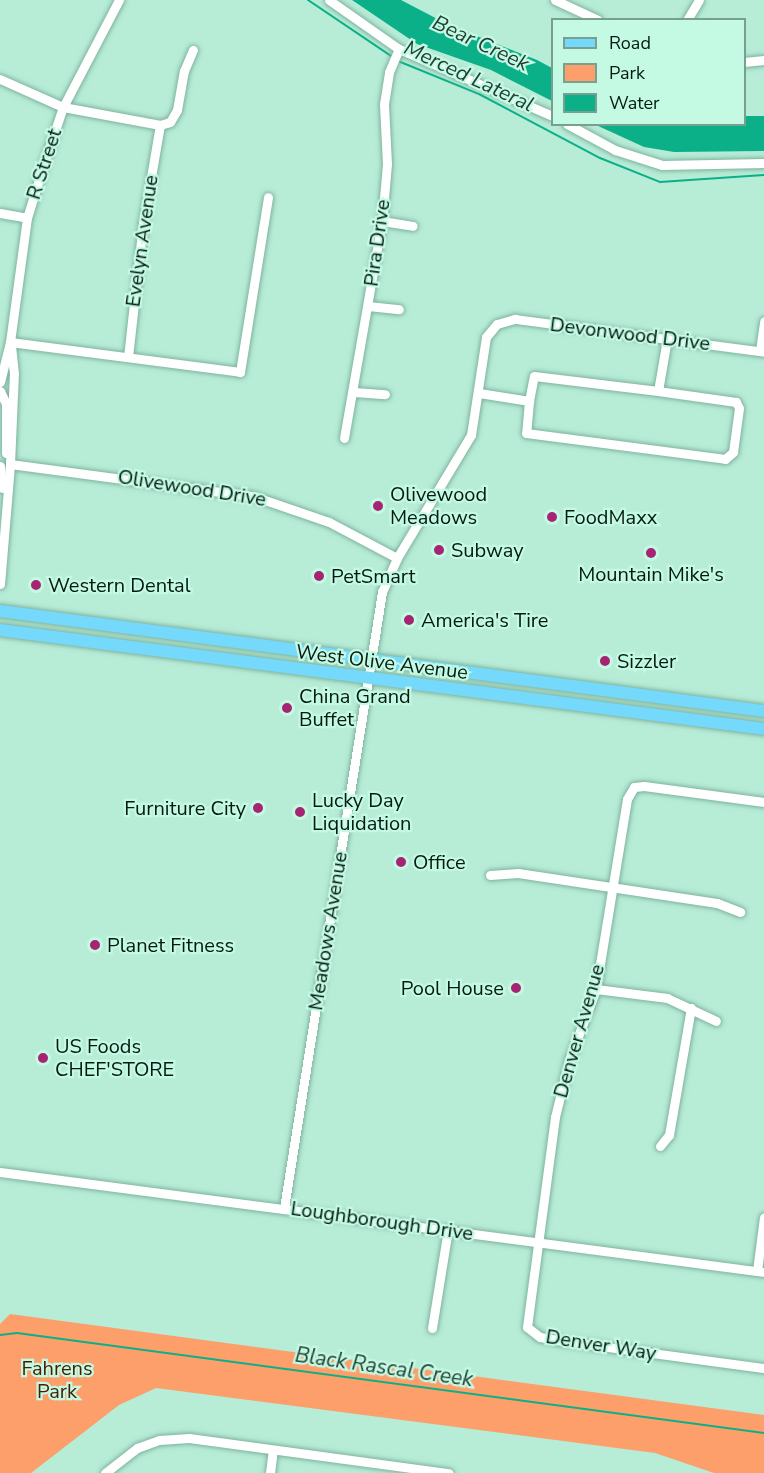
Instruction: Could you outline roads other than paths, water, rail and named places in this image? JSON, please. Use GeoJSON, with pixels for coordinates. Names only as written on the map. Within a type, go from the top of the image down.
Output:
{"type":"FeatureCollection","features":[{"type":"Feature","properties":{"kind":"main road","name":"West Olive Avenue"},"geometry":{"type":"LineString","coordinates":[[0,611],[764,711]]}},
{"type":"Feature","properties":{"kind":"main road","name":"West Olive Avenue"},"geometry":{"type":"LineString","coordinates":[[0,630],[764,729]]}},
{"type":"Feature","properties":{"kind":"street","name":"R Street"},"geometry":{"type":"LineString","coordinates":[[0,382],[10,342],[27,218],[63,107],[119,0]]}},
{"type":"Feature","properties":{"kind":"street"},"geometry":{"type":"LineString","coordinates":[[329,0],[396,55],[520,99],[551,115]]}},
{"type":"Feature","properties":{"kind":"street"},"geometry":{"type":"LineString","coordinates":[[555,0],[594,18]]}},
{"type":"Feature","properties":{"kind":"street"},"geometry":{"type":"LineString","coordinates":[[688,18],[699,0]]}},
{"type":"Feature","properties":{"kind":"street"},"geometry":{"type":"LineString","coordinates":[[0,79],[63,107],[160,125],[170,123],[177,111],[184,71],[193,50]]}},
{"type":"Feature","properties":{"kind":"street","name":"Pira Drive"},"geometry":{"type":"LineString","coordinates":[[344,438],[354,392],[382,220],[387,164],[382,120],[396,55]]}},
{"type":"Feature","properties":{"kind":"street"},"geometry":{"type":"LineString","coordinates":[[746,62],[764,60]]}},
{"type":"Feature","properties":{"kind":"street","name":"Evelyn Avenue"},"geometry":{"type":"LineString","coordinates":[[128,357],[143,224],[160,125]]}},
{"type":"Feature","properties":{"kind":"street"},"geometry":{"type":"LineString","coordinates":[[571,126],[615,150],[662,165],[764,164]]}},
{"type":"Feature","properties":{"kind":"street"},"geometry":{"type":"LineString","coordinates":[[10,342],[240,372],[268,197]]}},
{"type":"Feature","properties":{"kind":"street"},"geometry":{"type":"LineString","coordinates":[[0,213],[27,218]]}},
{"type":"Feature","properties":{"kind":"street"},"geometry":{"type":"LineString","coordinates":[[382,220],[413,225]]}},
{"type":"Feature","properties":{"kind":"street"},"geometry":{"type":"LineString","coordinates":[[368,306],[399,309]]}},
{"type":"Feature","properties":{"kind":"street","name":"Devonwood Drive"},"geometry":{"type":"LineString","coordinates":[[497,324],[514,319],[762,351]]}},
{"type":"Feature","properties":{"kind":"street"},"geometry":{"type":"LineString","coordinates":[[762,351],[764,321]]}},
{"type":"Feature","properties":{"kind":"street","name":"Meadows Avenue"},"geometry":{"type":"LineString","coordinates":[[284,1208],[382,592],[397,558],[464,450],[474,425],[486,337],[497,324]]}},
{"type":"Feature","properties":{"kind":"street"},"geometry":{"type":"LineString","coordinates":[[658,391],[667,339]]}},
{"type":"Feature","properties":{"kind":"street","name":"R Street"},"geometry":{"type":"LineString","coordinates":[[0,584],[10,464],[14,374],[10,342]]}},
{"type":"Feature","properties":{"kind":"street"},"geometry":{"type":"LineString","coordinates":[[534,376],[658,391],[736,402],[739,408],[733,452],[725,459],[526,434],[534,376]]}},
{"type":"Feature","properties":{"kind":"street"},"geometry":{"type":"LineString","coordinates":[[0,391],[6,404],[5,448],[10,464]]}},
{"type":"Feature","properties":{"kind":"street"},"geometry":{"type":"LineString","coordinates":[[354,392],[385,394]]}},
{"type":"Feature","properties":{"kind":"street"},"geometry":{"type":"LineString","coordinates":[[479,393],[529,401]]}},
{"type":"Feature","properties":{"kind":"street","name":"Olivewood Drive"},"geometry":{"type":"LineString","coordinates":[[10,464],[256,497],[329,522],[397,558]]}},
{"type":"Feature","properties":{"kind":"street"},"geometry":{"type":"LineString","coordinates":[[0,466],[6,511]]}},
{"type":"Feature","properties":{"kind":"street","name":"Denver Avenue"},"geometry":{"type":"LineString","coordinates":[[537,1241],[558,1104],[569,1060],[596,989],[627,799],[634,787],[764,802]]}},
{"type":"Feature","properties":{"kind":"street"},"geometry":{"type":"LineString","coordinates":[[489,875],[518,873],[612,889],[717,903],[740,912]]}},
{"type":"Feature","properties":{"kind":"street"},"geometry":{"type":"LineString","coordinates":[[596,989],[667,998],[716,1021]]}},
{"type":"Feature","properties":{"kind":"street"},"geometry":{"type":"LineString","coordinates":[[660,1146],[669,1135],[691,1008]]}},
{"type":"Feature","properties":{"kind":"street","name":"Loughborough Drive"},"geometry":{"type":"LineString","coordinates":[[0,1172],[760,1271]]}},
{"type":"Feature","properties":{"kind":"street"},"geometry":{"type":"LineString","coordinates":[[760,1271],[764,1217]]}},
{"type":"Feature","properties":{"kind":"street"},"geometry":{"type":"LineString","coordinates":[[432,1328],[448,1230]]}},
{"type":"Feature","properties":{"kind":"street","name":"Denver Way"},"geometry":{"type":"LineString","coordinates":[[537,1241],[527,1313],[527,1327],[532,1333],[563,1341],[764,1368]]}},
{"type":"Feature","properties":{"kind":"street"},"geometry":{"type":"LineString","coordinates":[[108,1472],[137,1448],[159,1440],[189,1438],[449,1473]]}},
{"type":"Feature","properties":{"kind":"street"},"geometry":{"type":"LineString","coordinates":[[270,1473],[273,1450]]}},
{"type":"Feature","properties":{"kind":"street"},"geometry":{"type":"LineString","coordinates":[[360,1473],[362,1461]]}},
{"type":"Feature","properties":{"kind":"water","name":"Bear Creek"},"geometry":{"type":"Polygon","coordinates":[[[352,0],[401,0],[447,24],[537,60],[551,67],[551,100],[491,70],[417,44],[352,0]]]}},
{"type":"Feature","properties":{"kind":"water"},"geometry":{"type":"Polygon","coordinates":[[[746,116],[764,116],[764,151],[674,152],[644,147],[598,126],[746,126],[746,116]]]}},
{"type":"Feature","properties":{"kind":"waterway","name":"Merced Lateral"},"geometry":{"type":"LineString","coordinates":[[308,0],[391,56]]}},
{"type":"Feature","properties":{"kind":"waterway","name":"Merced Lateral"},"geometry":{"type":"LineString","coordinates":[[398,61],[479,94],[600,158],[660,182],[764,175]]}},
{"type":"Feature","properties":{"kind":"waterway","name":"Black Rascal Creek"},"geometry":{"type":"LineString","coordinates":[[0,1335],[17,1333],[764,1433]]}},
{"type":"Feature","properties":{"kind":"place","name":"Olivewood Meadows"},"geometry":{"type":"Point","coordinates":[378,506]}},
{"type":"Feature","properties":{"kind":"place","name":"FoodMaxx"},"geometry":{"type":"Point","coordinates":[552,517]}},
{"type":"Feature","properties":{"kind":"place","name":"Subway"},"geometry":{"type":"Point","coordinates":[439,550]}},
{"type":"Feature","properties":{"kind":"place","name":"Mountain Mike's"},"geometry":{"type":"Point","coordinates":[651,553]}},
{"type":"Feature","properties":{"kind":"place","name":"PetSmart"},"geometry":{"type":"Point","coordinates":[319,576]}},
{"type":"Feature","properties":{"kind":"place","name":"Western Dental"},"geometry":{"type":"Point","coordinates":[36,585]}},
{"type":"Feature","properties":{"kind":"place","name":"America's Tire"},"geometry":{"type":"Point","coordinates":[409,620]}},
{"type":"Feature","properties":{"kind":"place","name":"Sizzler"},"geometry":{"type":"Point","coordinates":[605,661]}},
{"type":"Feature","properties":{"kind":"place","name":"China Grand Buffet"},"geometry":{"type":"Point","coordinates":[287,708]}},
{"type":"Feature","properties":{"kind":"place","name":"Furniture City"},"geometry":{"type":"Point","coordinates":[258,808]}},
{"type":"Feature","properties":{"kind":"place","name":"Lucky Day Liquidation"},"geometry":{"type":"Point","coordinates":[300,812]}},
{"type":"Feature","properties":{"kind":"place","name":"Office"},"geometry":{"type":"Point","coordinates":[401,862]}},
{"type":"Feature","properties":{"kind":"place","name":"Planet Fitness"},"geometry":{"type":"Point","coordinates":[95,945]}},
{"type":"Feature","properties":{"kind":"place","name":"Pool House"},"geometry":{"type":"Point","coordinates":[516,988]}},
{"type":"Feature","properties":{"kind":"place","name":"US Foods CHEF'STORE"},"geometry":{"type":"Point","coordinates":[43,1058]}},
{"type":"Feature","properties":{"kind":"park label","name":"Fahrens Park"},"geometry":{"type":"Point","coordinates":[57,1380]}}]}
